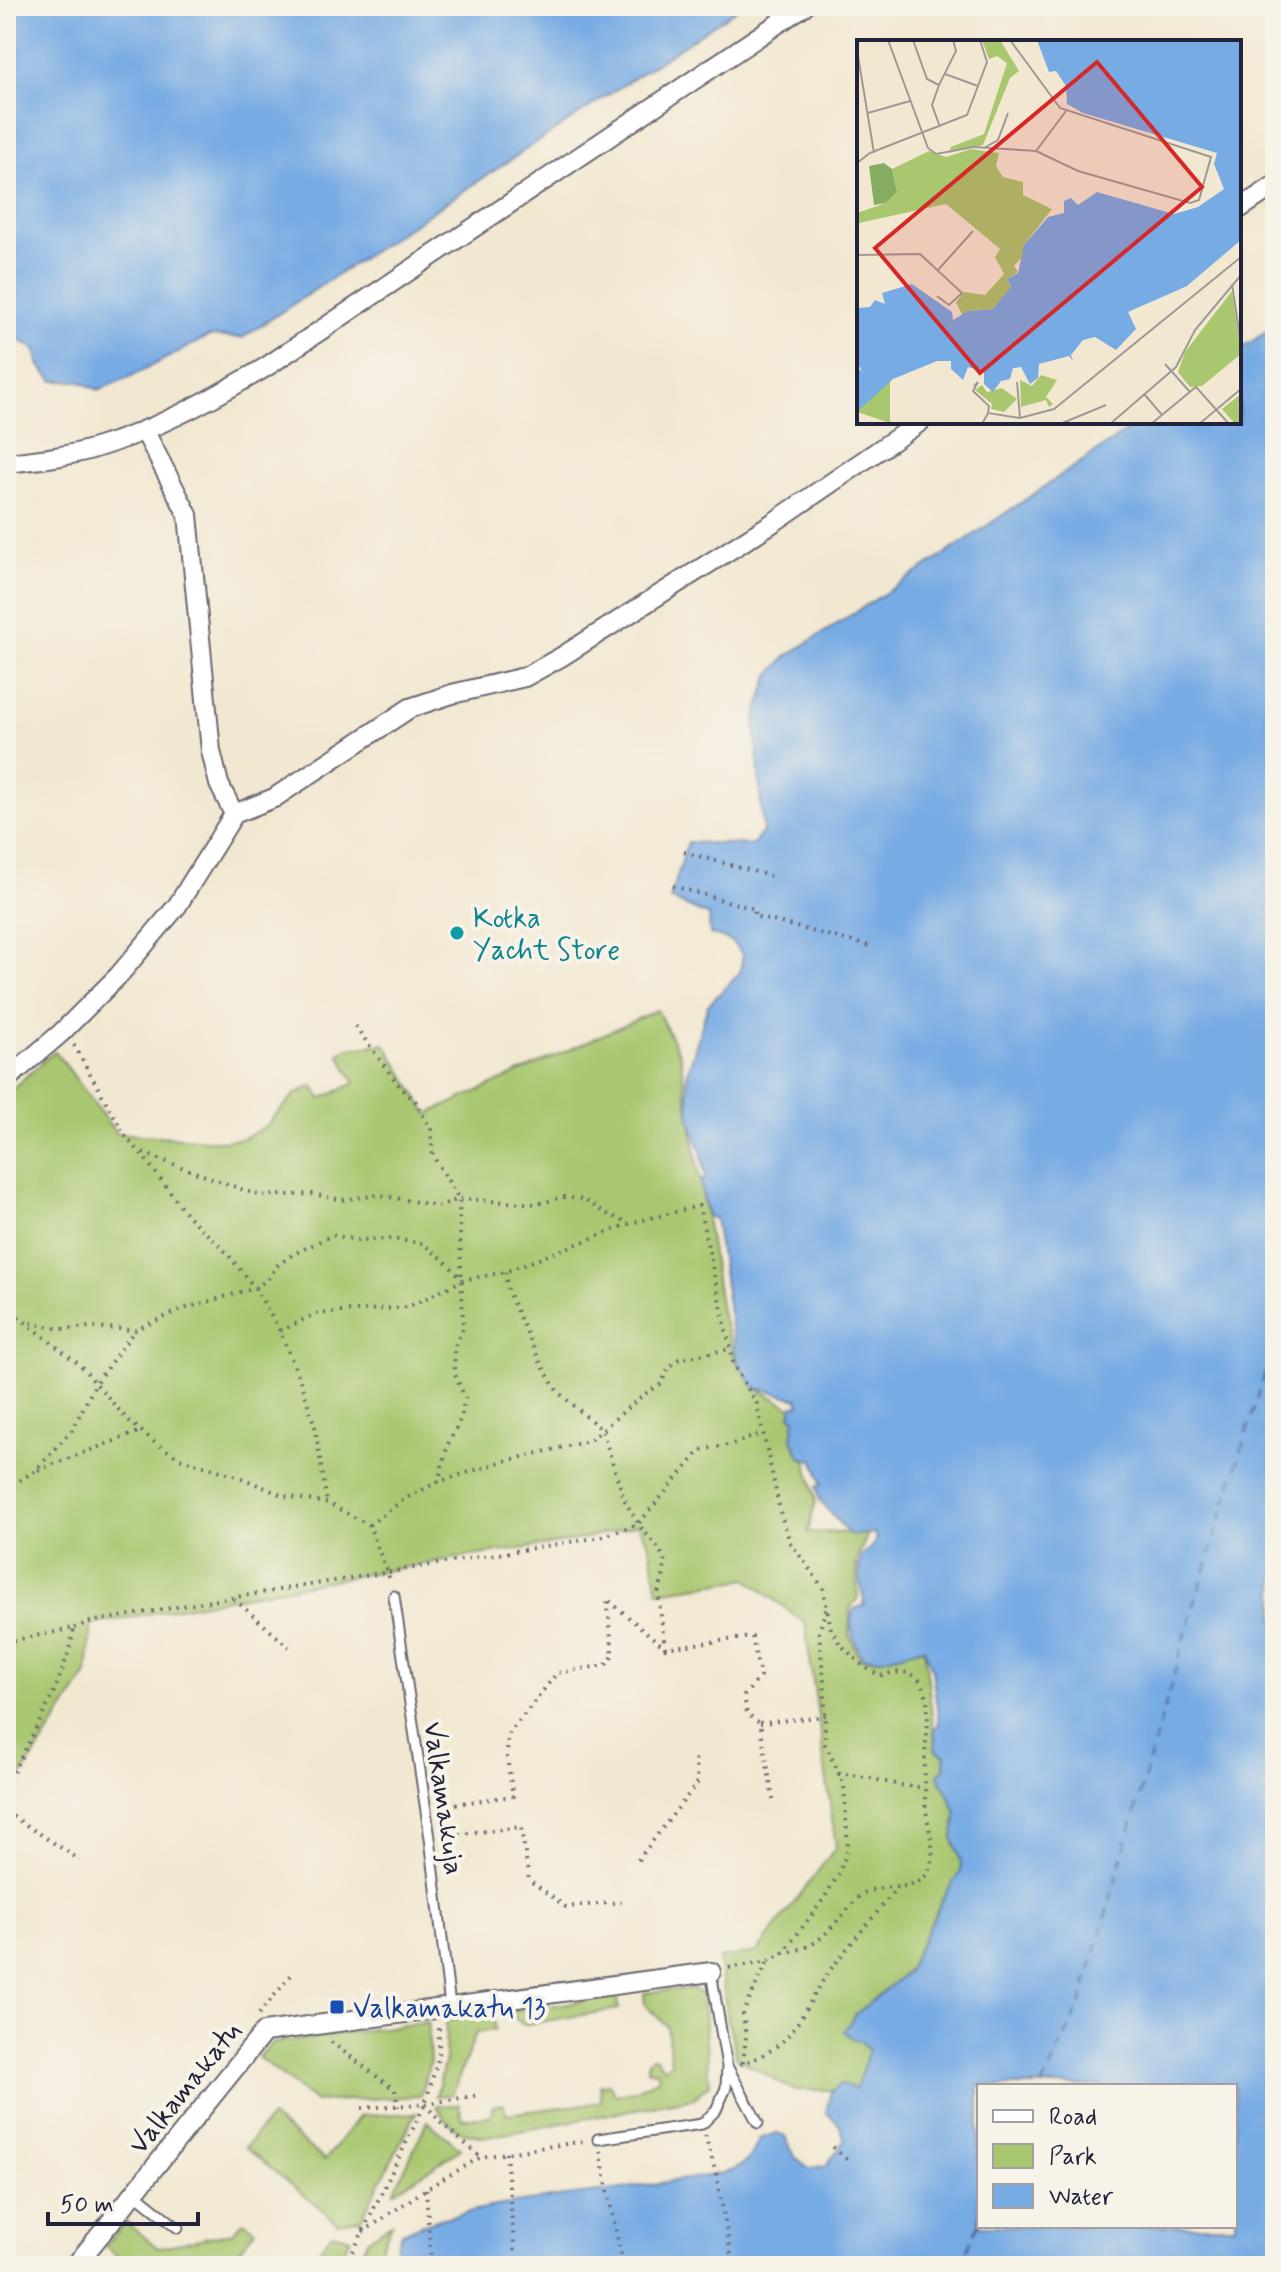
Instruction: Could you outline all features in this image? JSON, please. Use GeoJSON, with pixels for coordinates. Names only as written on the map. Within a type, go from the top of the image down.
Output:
{"type":"FeatureCollection","features":[{"type":"Feature","properties":{"kind":"street"},"geometry":{"type":"LineString","coordinates":[[6,463],[92,449],[213,399],[266,367],[804,6]]}},
{"type":"Feature","properties":{"kind":"street"},"geometry":{"type":"LineString","coordinates":[[1241,208],[1275,185]]}},
{"type":"Feature","properties":{"kind":"street"},"geometry":{"type":"LineString","coordinates":[[6,1080],[61,1033],[119,975],[177,906],[234,814],[274,798],[410,708],[452,694],[525,677],[561,657],[774,522],[917,424]]}},
{"type":"Feature","properties":{"kind":"street"},"geometry":{"type":"LineString","coordinates":[[144,430],[188,515],[211,751],[219,784],[234,814]]}},
{"type":"Feature","properties":{"kind":"street","name":"Valkamakatu"},"geometry":{"type":"LineString","coordinates":[[75,2266],[264,2032],[711,1972]]}},
{"type":"Feature","properties":{"kind":"lane","name":"Valkamakuja"},"geometry":{"type":"LineString","coordinates":[[394,1596],[430,1838],[444,2007]]}},
{"type":"Feature","properties":{"kind":"lane"},"geometry":{"type":"LineString","coordinates":[[598,2139],[702,2124],[716,2110],[726,2088],[727,2066],[711,1972]]}},
{"type":"Feature","properties":{"kind":"lane"},"geometry":{"type":"LineString","coordinates":[[727,2066],[758,2123]]}},
{"type":"Feature","properties":{"kind":"lane"},"geometry":{"type":"LineString","coordinates":[[134,2193],[178,2228]]}},
{"type":"Feature","properties":{"kind":"path"},"geometry":{"type":"LineString","coordinates":[[684,852],[770,876]]}},
{"type":"Feature","properties":{"kind":"path"},"geometry":{"type":"LineString","coordinates":[[673,886],[755,909],[754,916],[873,947]]}},
{"type":"Feature","properties":{"kind":"path"},"geometry":{"type":"LineString","coordinates":[[355,1026],[400,1087],[416,1102],[431,1130],[433,1156],[459,1199],[463,1328],[454,1349],[455,1374],[465,1398],[438,1482]]}},
{"type":"Feature","properties":{"kind":"path"},"geometry":{"type":"LineString","coordinates":[[61,1033],[77,1048],[127,1139],[188,1216],[226,1252],[255,1288],[280,1331],[315,1427],[327,1503]]}},
{"type":"Feature","properties":{"kind":"path"},"geometry":{"type":"LineString","coordinates":[[140,1152],[260,1196],[312,1194],[342,1200],[379,1195],[439,1206],[459,1199],[538,1204],[563,1197],[585,1200],[609,1215],[631,1223]]}},
{"type":"Feature","properties":{"kind":"path"},"geometry":{"type":"LineString","coordinates":[[280,1331],[315,1314],[408,1307],[463,1280],[505,1272],[631,1223],[699,1206],[734,1366],[757,1404],[790,1542],[823,1588],[831,1629],[840,1644],[863,1666],[880,1676],[893,1671],[910,1673],[920,1681],[928,1696],[925,1787],[932,1853],[930,1871],[916,1883],[871,1889],[860,1895],[822,1937],[805,1950],[711,1972]]}},
{"type":"Feature","properties":{"kind":"path"},"geometry":{"type":"LineString","coordinates":[[27,1322],[60,1329],[91,1327],[135,1330],[183,1309],[255,1288],[292,1255],[332,1235],[357,1240],[390,1239],[421,1243],[443,1259],[463,1280]]}},
{"type":"Feature","properties":{"kind":"path"},"geometry":{"type":"LineString","coordinates":[[505,1272],[508,1292],[557,1391],[602,1430],[624,1499],[638,1524],[660,1550],[665,1562],[658,1593],[665,1648]]}},
{"type":"Feature","properties":{"kind":"path"},"geometry":{"type":"LineString","coordinates":[[6,1307],[97,1381],[125,1417],[141,1431],[179,1458],[237,1476],[284,1496],[327,1503],[369,1525],[389,1572],[394,1596]]}},
{"type":"Feature","properties":{"kind":"path"},"geometry":{"type":"LineString","coordinates":[[35,1471],[72,1430],[97,1381],[135,1330]]}},
{"type":"Feature","properties":{"kind":"path"},"geometry":{"type":"LineString","coordinates":[[369,1525],[406,1498],[438,1482],[501,1462],[589,1441],[643,1395],[661,1384],[669,1367],[679,1359],[730,1349]]}},
{"type":"Feature","properties":{"kind":"path"},"geometry":{"type":"LineString","coordinates":[[7,1487],[35,1471],[141,1431]]}},
{"type":"Feature","properties":{"kind":"path"},"geometry":{"type":"LineString","coordinates":[[6,1642],[90,1622],[445,1560],[601,1537],[638,1524],[701,1450],[762,1434]]}},
{"type":"Feature","properties":{"kind":"path"},"geometry":{"type":"LineString","coordinates":[[233,1597],[289,1647]]}},
{"type":"Feature","properties":{"kind":"path"},"geometry":{"type":"LineString","coordinates":[[426,1808],[513,1796],[507,1757],[508,1735],[557,1673],[606,1665],[613,1656],[607,1599],[665,1648],[752,1637],[760,1677],[744,1696],[747,1714],[760,1723],[826,1716]]}},
{"type":"Feature","properties":{"kind":"path"},"geometry":{"type":"LineString","coordinates":[[783,1953],[823,1900],[848,1850],[844,1784],[825,1744],[826,1716],[819,1633],[826,1606]]}},
{"type":"Feature","properties":{"kind":"path"},"geometry":{"type":"LineString","coordinates":[[6,1786],[55,1688],[74,1628]]}},
{"type":"Feature","properties":{"kind":"path"},"geometry":{"type":"LineString","coordinates":[[760,1723],[774,1805]]}},
{"type":"Feature","properties":{"kind":"path"},"geometry":{"type":"LineString","coordinates":[[638,1860],[698,1782],[695,1756]]}},
{"type":"Feature","properties":{"kind":"path"},"geometry":{"type":"LineString","coordinates":[[838,1774],[858,1774],[901,1788],[925,1787]]}},
{"type":"Feature","properties":{"kind":"path"},"geometry":{"type":"LineString","coordinates":[[6,1812],[80,1860]]}},
{"type":"Feature","properties":{"kind":"path"},"geometry":{"type":"LineString","coordinates":[[430,1838],[521,1827],[529,1880],[566,1907],[621,1902]]}},
{"type":"Feature","properties":{"kind":"path"},"geometry":{"type":"LineString","coordinates":[[768,1961],[743,2013],[746,2037],[743,2063],[776,2047],[794,2030],[828,1973],[897,1887]]}},
{"type":"Feature","properties":{"kind":"path"},"geometry":{"type":"LineString","coordinates":[[255,2019],[293,1973]]}},
{"type":"Feature","properties":{"kind":"path"},"geometry":{"type":"LineString","coordinates":[[346,2266],[425,2104],[439,2056],[444,2007]]}},
{"type":"Feature","properties":{"kind":"path"},"geometry":{"type":"LineString","coordinates":[[310,2025],[395,2090],[398,2107]]}},
{"type":"Feature","properties":{"kind":"path"},"geometry":{"type":"LineString","coordinates":[[362,2108],[425,2104],[479,2095]]}},
{"type":"Feature","properties":{"kind":"path"},"geometry":{"type":"LineString","coordinates":[[425,2104],[441,2123],[481,2157]]}},
{"type":"Feature","properties":{"kind":"path"},"geometry":{"type":"LineString","coordinates":[[702,2124],[716,2173],[733,2266]]}},
{"type":"Feature","properties":{"kind":"path"},"geometry":{"type":"LineString","coordinates":[[363,2232],[426,2189],[481,2157],[598,2139],[623,2266]]}},
{"type":"Feature","properties":{"kind":"path"},"geometry":{"type":"LineString","coordinates":[[833,2147],[847,2159]]}},
{"type":"Feature","properties":{"kind":"path"},"geometry":{"type":"LineString","coordinates":[[506,2153],[516,2266]]}},
{"type":"Feature","properties":{"kind":"path"},"geometry":{"type":"LineString","coordinates":[[426,2189],[431,2266]]}},
{"type":"Feature","properties":{"kind":"green space"},"geometry":{"type":"Polygon","coordinates":[[[657,1010],[680,1055],[721,1311],[735,1359],[754,1387],[794,1409],[816,1501],[808,1532],[868,1533],[856,1562],[858,1597],[850,1609],[849,1634],[860,1659],[882,1659],[924,1648],[936,1750],[946,1754],[944,1769],[938,1774],[957,1813],[953,1838],[961,1863],[960,1872],[944,1896],[907,1972],[855,2015],[861,2041],[870,2050],[856,2090],[793,2090],[737,2058],[719,1958],[757,1952],[836,1847],[805,1623],[747,1579],[658,1592],[650,1547],[638,1524],[566,1542],[446,1560],[91,1625],[87,1674],[6,1800],[6,1094],[55,1051],[116,1133],[222,1141],[243,1138],[265,1127],[296,1093],[313,1086],[321,1099],[355,1083],[339,1054],[349,1048],[385,1044],[428,1114],[657,1010]]]}},
{"type":"Feature","properties":{"kind":"green space"},"geometry":{"type":"Polygon","coordinates":[[[693,1988],[703,1996],[709,2084],[694,2098],[488,2137],[458,2130],[436,2106],[459,2104],[462,2119],[490,2116],[493,2106],[503,2104],[507,2114],[601,2102],[600,2085],[609,2084],[616,2095],[636,2090],[658,2079],[658,2071],[648,2070],[652,2057],[664,2068],[671,2062],[667,2026],[645,2005],[644,1993],[693,1988]]]}},
{"type":"Feature","properties":{"kind":"green space"},"geometry":{"type":"Polygon","coordinates":[[[616,1996],[619,2009],[523,2025],[508,2012],[616,1996]]]}},
{"type":"Feature","properties":{"kind":"green space"},"geometry":{"type":"Polygon","coordinates":[[[493,2014],[495,2030],[476,2033],[452,2095],[436,2096],[445,2060],[446,2021],[493,2014]]]}},
{"type":"Feature","properties":{"kind":"green space"},"geometry":{"type":"Polygon","coordinates":[[[428,2022],[430,2063],[420,2096],[315,2102],[258,2057],[273,2043],[428,2022]]]}},
{"type":"Feature","properties":{"kind":"green space"},"geometry":{"type":"Polygon","coordinates":[[[416,2113],[361,2219],[338,2223],[245,2147],[271,2117],[325,2160],[360,2116],[416,2113]]]}},
{"type":"Feature","properties":{"kind":"green space"},"geometry":{"type":"Polygon","coordinates":[[[427,2121],[461,2149],[394,2192],[427,2121]]]}},
{"type":"Feature","properties":{"kind":"green space"},"geometry":{"type":"Polygon","coordinates":[[[244,2221],[255,2230],[226,2266],[128,2266],[105,2246],[126,2222],[158,2248],[233,2232],[244,2221]]]}},
{"type":"Feature","properties":{"kind":"green space"},"geometry":{"type":"Polygon","coordinates":[[[392,2223],[373,2266],[354,2266],[368,2239],[392,2223]]]}},
{"type":"Feature","properties":{"kind":"green space"},"geometry":{"type":"Polygon","coordinates":[[[332,2233],[351,2238],[336,2266],[307,2266],[332,2233]]]}},
{"type":"Feature","properties":{"kind":"water"},"geometry":{"type":"Polygon","coordinates":[[[6,6],[742,6],[242,338],[209,336],[99,390],[78,381],[53,381],[40,366],[34,348],[11,336],[6,315],[6,6]]]}},
{"type":"Feature","properties":{"kind":"water"},"geometry":{"type":"Polygon","coordinates":[[[1275,326],[1275,2260],[1264,2266],[389,2266],[402,2232],[434,2221],[499,2205],[726,2172],[746,2161],[759,2139],[777,2133],[785,2136],[795,2157],[809,2168],[826,2166],[845,2140],[839,2124],[826,2112],[831,2091],[841,2084],[856,2089],[869,2050],[844,2031],[855,2015],[907,1972],[944,1896],[960,1872],[961,1863],[953,1838],[957,1813],[938,1774],[944,1769],[946,1755],[936,1751],[934,1730],[939,1723],[932,1669],[924,1648],[882,1659],[862,1657],[852,1633],[854,1609],[865,1605],[860,1563],[877,1538],[874,1533],[851,1536],[820,1501],[817,1487],[822,1484],[814,1460],[801,1458],[792,1439],[795,1418],[790,1416],[792,1406],[800,1405],[798,1399],[754,1387],[736,1358],[715,1218],[708,1217],[700,1181],[706,1179],[701,1151],[690,1121],[687,1075],[708,1005],[740,973],[743,955],[731,941],[710,934],[709,916],[670,899],[688,842],[752,845],[763,832],[755,720],[769,676],[787,656],[935,561],[1137,424],[1241,424],[1241,349],[1275,326]]]}},
{"type":"Feature","properties":{"kind":"ferry route"},"geometry":{"type":"LineString","coordinates":[[1043,2084],[1081,2002],[1186,1632],[1275,1340]]}},
{"type":"Feature","properties":{"kind":"ferry route"},"geometry":{"type":"LineString","coordinates":[[959,2266],[977,2227]]}},
{"type":"Feature","properties":{"kind":"place","name":"Kotka Yacht Store"},"geometry":{"type":"Point","coordinates":[457,933]}},
{"type":"Feature","properties":{"kind":"place","name":"Valkamakatu 13"},"geometry":{"type":"Point","coordinates":[337,2007]}}]}
